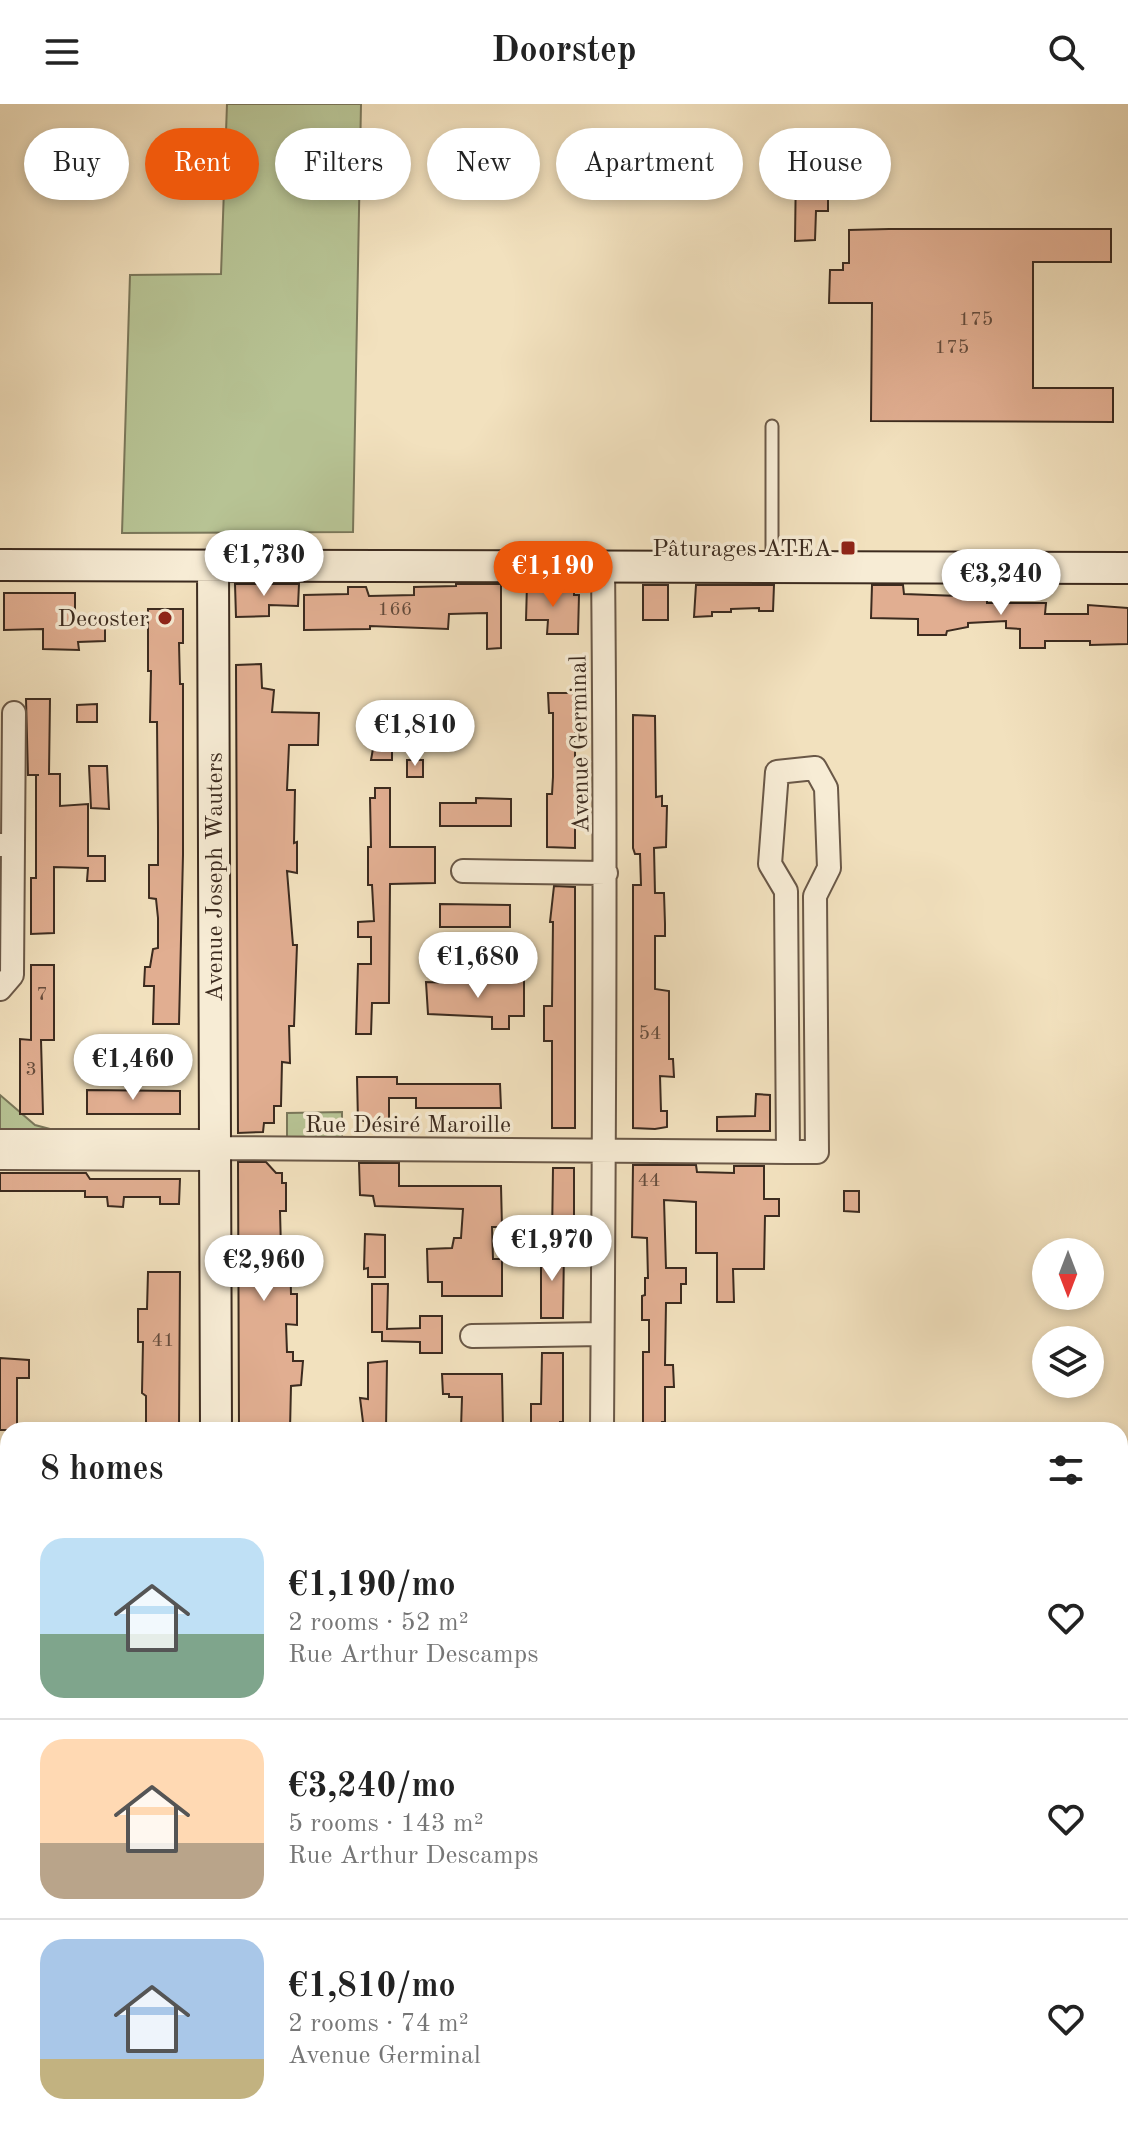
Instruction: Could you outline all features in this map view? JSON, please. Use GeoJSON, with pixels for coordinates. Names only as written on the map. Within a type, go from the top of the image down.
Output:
{"type":"FeatureCollection","features":[{"type":"Feature","properties":{"kind":"street","name":"Avenue Joseph Wauters"},"geometry":{"type":"LineString","coordinates":[[213,564],[216,1422]]}},
{"type":"Feature","properties":{"kind":"street"},"geometry":{"type":"LineString","coordinates":[[0,565],[1128,568]]}},
{"type":"Feature","properties":{"kind":"street","name":"Avenue Germinal"},"geometry":{"type":"LineString","coordinates":[[602,1422],[606,873],[603,566]]}},
{"type":"Feature","properties":{"kind":"street"},"geometry":{"type":"LineString","coordinates":[[0,989],[12,975],[6,845],[14,713]]}},
{"type":"Feature","properties":{"kind":"street"},"geometry":{"type":"LineString","coordinates":[[815,768],[826,788],[829,868],[815,896],[817,1152],[788,1152],[786,891],[770,864],[777,772],[815,768]]}},
{"type":"Feature","properties":{"kind":"street"},"geometry":{"type":"LineString","coordinates":[[463,871],[606,873]]}},
{"type":"Feature","properties":{"kind":"street"},"geometry":{"type":"LineString","coordinates":[[0,1141],[214,1149]]}},
{"type":"Feature","properties":{"kind":"street"},"geometry":{"type":"LineString","coordinates":[[0,1158],[214,1149]]}},
{"type":"Feature","properties":{"kind":"street","name":"Rue Désiré Maroille"},"geometry":{"type":"LineString","coordinates":[[214,1149],[788,1152]]}},
{"type":"Feature","properties":{"kind":"street"},"geometry":{"type":"LineString","coordinates":[[472,1336],[602,1334]]}},
{"type":"Feature","properties":{"kind":"lane"},"geometry":{"type":"LineString","coordinates":[[772,426],[772,567]]}},
{"type":"Feature","properties":{"kind":"green space"},"geometry":{"type":"Polygon","coordinates":[[[227,104],[361,104],[361,128],[275,128],[275,200],[359,200],[353,532],[122,533],[130,275],[221,274],[224,200],[259,200],[259,128],[226,128],[227,104]]]}},
{"type":"Feature","properties":{"kind":"green space"},"geometry":{"type":"Polygon","coordinates":[[[0,1095],[35,1125],[50,1129],[0,1129],[0,1095]]]}},
{"type":"Feature","properties":{"kind":"green space"},"geometry":{"type":"Polygon","coordinates":[[[342,1112],[342,1142],[287,1142],[287,1113],[342,1112]]]}},
{"type":"Feature","properties":{"kind":"building"},"geometry":{"type":"Polygon","coordinates":[[[796,200],[828,200],[828,211],[816,211],[815,240],[795,241],[796,200]]]}},
{"type":"Feature","properties":{"kind":"building"},"geometry":{"type":"Polygon","coordinates":[[[1111,229],[1111,262],[1033,262],[1033,388],[1113,388],[1113,422],[871,421],[872,303],[829,303],[830,270],[843,270],[843,263],[849,263],[849,230],[1111,229]]]}},
{"type":"Feature","properties":{"kind":"building"},"geometry":{"type":"Polygon","coordinates":[[[235,584],[299,584],[298,606],[269,605],[269,616],[236,617],[235,584]]]}},
{"type":"Feature","properties":{"kind":"building"},"geometry":{"type":"Polygon","coordinates":[[[501,584],[501,648],[487,649],[487,613],[449,614],[448,629],[370,626],[370,629],[304,630],[304,595],[348,594],[348,587],[366,587],[369,596],[414,595],[414,587],[501,584]]]}},
{"type":"Feature","properties":{"kind":"building"},"geometry":{"type":"Polygon","coordinates":[[[527,584],[547,584],[547,590],[574,590],[574,595],[579,595],[578,634],[547,634],[548,620],[526,620],[527,584]]]}},
{"type":"Feature","properties":{"kind":"building"},"geometry":{"type":"Polygon","coordinates":[[[643,585],[668,585],[668,620],[643,620],[643,585]]]}},
{"type":"Feature","properties":{"kind":"building"},"geometry":{"type":"Polygon","coordinates":[[[696,585],[774,585],[773,611],[731,609],[731,612],[712,612],[712,616],[694,617],[696,585]]]}},
{"type":"Feature","properties":{"kind":"building"},"geometry":{"type":"Polygon","coordinates":[[[872,585],[903,585],[904,594],[987,597],[987,603],[1046,603],[1045,614],[1088,614],[1088,605],[1128,608],[1128,644],[1045,641],[1045,648],[1020,648],[1020,629],[1006,628],[1006,621],[968,623],[968,627],[947,631],[946,635],[918,635],[918,619],[871,618],[872,585]]]}},
{"type":"Feature","properties":{"kind":"building"},"geometry":{"type":"Polygon","coordinates":[[[4,593],[75,593],[75,622],[105,622],[105,641],[78,642],[79,650],[43,649],[43,629],[4,630],[4,593]]]}},
{"type":"Feature","properties":{"kind":"building"},"geometry":{"type":"Polygon","coordinates":[[[148,609],[183,609],[183,643],[179,643],[180,684],[183,684],[183,855],[179,1024],[153,1024],[154,986],[144,986],[145,967],[150,967],[153,949],[158,948],[156,899],[149,898],[149,865],[158,865],[158,828],[157,722],[150,722],[148,609]]]}},
{"type":"Feature","properties":{"kind":"building"},"geometry":{"type":"Polygon","coordinates":[[[261,664],[262,688],[274,690],[272,712],[319,713],[318,745],[289,745],[287,790],[295,790],[294,843],[297,842],[297,873],[287,871],[293,945],[297,945],[294,1026],[289,1026],[290,1063],[282,1062],[281,1106],[274,1106],[274,1123],[264,1123],[263,1132],[238,1133],[236,665],[261,664]]]}},
{"type":"Feature","properties":{"kind":"building"},"geometry":{"type":"Polygon","coordinates":[[[548,693],[573,693],[575,848],[547,847],[547,794],[552,794],[553,777],[553,713],[549,713],[548,693]]]}},
{"type":"Feature","properties":{"kind":"building"},"geometry":{"type":"Polygon","coordinates":[[[26,699],[50,699],[49,774],[60,774],[60,806],[88,804],[88,856],[105,856],[105,881],[87,881],[88,868],[54,867],[54,933],[31,934],[31,878],[36,878],[36,775],[28,775],[26,699]]]}},
{"type":"Feature","properties":{"kind":"building"},"geometry":{"type":"Polygon","coordinates":[[[97,704],[97,722],[77,722],[77,705],[97,704]]]}},
{"type":"Feature","properties":{"kind":"building"},"geometry":{"type":"Polygon","coordinates":[[[633,715],[655,716],[656,797],[662,796],[662,806],[667,806],[666,847],[654,848],[655,893],[664,893],[665,924],[665,936],[655,936],[655,989],[669,991],[669,1059],[673,1059],[674,1077],[660,1076],[661,1111],[667,1111],[667,1127],[655,1129],[633,1128],[633,885],[641,885],[640,854],[635,854],[633,848],[633,715]]]}},
{"type":"Feature","properties":{"kind":"building"},"geometry":{"type":"Polygon","coordinates":[[[375,737],[392,737],[392,760],[371,760],[375,737]]]}},
{"type":"Feature","properties":{"kind":"building"},"geometry":{"type":"Polygon","coordinates":[[[407,760],[423,760],[423,777],[407,777],[407,760]]]}},
{"type":"Feature","properties":{"kind":"building"},"geometry":{"type":"Polygon","coordinates":[[[89,766],[107,766],[109,809],[91,808],[89,766]]]}},
{"type":"Feature","properties":{"kind":"building"},"geometry":{"type":"Polygon","coordinates":[[[375,788],[390,788],[390,847],[435,847],[435,883],[390,884],[389,1003],[372,1003],[371,1034],[356,1034],[358,964],[371,964],[371,937],[358,937],[358,922],[374,921],[372,885],[368,885],[368,847],[371,847],[370,798],[375,798],[375,788]]]}},
{"type":"Feature","properties":{"kind":"building"},"geometry":{"type":"Polygon","coordinates":[[[476,798],[511,799],[511,826],[440,826],[440,803],[476,803],[476,798]]]}},
{"type":"Feature","properties":{"kind":"building"},"geometry":{"type":"Polygon","coordinates":[[[554,886],[575,887],[575,1128],[552,1128],[552,1041],[544,1041],[544,1006],[552,1006],[553,922],[550,922],[554,886]]]}},
{"type":"Feature","properties":{"kind":"building"},"geometry":{"type":"Polygon","coordinates":[[[440,904],[510,905],[510,927],[440,927],[440,904]]]}},
{"type":"Feature","properties":{"kind":"building"},"geometry":{"type":"Polygon","coordinates":[[[31,965],[54,965],[54,1040],[41,1040],[43,1114],[20,1114],[20,1039],[31,1040],[31,965]]]}},
{"type":"Feature","properties":{"kind":"building"},"geometry":{"type":"Polygon","coordinates":[[[451,980],[524,980],[524,1016],[509,1016],[509,1029],[492,1029],[492,1017],[428,1014],[426,982],[452,983],[451,980]]]}},
{"type":"Feature","properties":{"kind":"building"},"geometry":{"type":"Polygon","coordinates":[[[357,1077],[397,1077],[397,1084],[500,1084],[501,1108],[416,1108],[416,1098],[389,1098],[389,1120],[358,1121],[357,1077]]]}},
{"type":"Feature","properties":{"kind":"building"},"geometry":{"type":"Polygon","coordinates":[[[87,1090],[180,1091],[180,1114],[87,1114],[87,1090]]]}},
{"type":"Feature","properties":{"kind":"building"},"geometry":{"type":"Polygon","coordinates":[[[756,1094],[770,1095],[770,1131],[717,1131],[717,1117],[755,1116],[756,1094]]]}},
{"type":"Feature","properties":{"kind":"building"},"geometry":{"type":"Polygon","coordinates":[[[238,1162],[266,1162],[276,1173],[282,1173],[282,1183],[286,1183],[286,1211],[280,1211],[281,1249],[290,1250],[291,1294],[297,1294],[297,1325],[286,1324],[287,1352],[293,1352],[293,1361],[303,1361],[301,1385],[291,1386],[290,1422],[239,1422],[238,1162]]]}},
{"type":"Feature","properties":{"kind":"building"},"geometry":{"type":"Polygon","coordinates":[[[359,1163],[399,1163],[399,1186],[501,1186],[502,1227],[492,1227],[493,1259],[502,1259],[502,1296],[442,1296],[442,1282],[428,1282],[427,1249],[452,1248],[454,1238],[461,1238],[463,1209],[375,1206],[373,1196],[360,1195],[359,1163]]]}},
{"type":"Feature","properties":{"kind":"building"},"geometry":{"type":"Polygon","coordinates":[[[633,1165],[696,1165],[697,1172],[734,1173],[734,1166],[764,1166],[764,1199],[779,1199],[779,1216],[765,1216],[764,1269],[733,1269],[734,1302],[717,1302],[717,1253],[696,1253],[696,1202],[664,1200],[666,1268],[686,1268],[686,1284],[681,1284],[681,1303],[666,1303],[665,1365],[673,1365],[674,1387],[665,1387],[665,1422],[643,1422],[643,1352],[649,1352],[649,1320],[642,1320],[642,1296],[645,1295],[645,1278],[648,1278],[647,1238],[632,1237],[633,1165]]]}},
{"type":"Feature","properties":{"kind":"building"},"geometry":{"type":"Polygon","coordinates":[[[553,1168],[574,1168],[574,1237],[552,1238],[553,1168]]]}},
{"type":"Feature","properties":{"kind":"building"},"geometry":{"type":"Polygon","coordinates":[[[0,1173],[86,1173],[90,1179],[180,1179],[179,1204],[160,1204],[160,1197],[124,1197],[123,1207],[108,1206],[107,1197],[85,1197],[85,1191],[0,1191],[0,1173]]]}},
{"type":"Feature","properties":{"kind":"building"},"geometry":{"type":"Polygon","coordinates":[[[844,1191],[859,1191],[859,1212],[844,1211],[844,1191]]]}},
{"type":"Feature","properties":{"kind":"building"},"geometry":{"type":"Polygon","coordinates":[[[365,1234],[385,1235],[385,1277],[368,1277],[368,1268],[364,1269],[365,1234]]]}},
{"type":"Feature","properties":{"kind":"building"},"geometry":{"type":"Polygon","coordinates":[[[541,1248],[564,1248],[563,1318],[541,1318],[541,1248]]]}},
{"type":"Feature","properties":{"kind":"building"},"geometry":{"type":"Polygon","coordinates":[[[148,1272],[180,1272],[179,1422],[146,1422],[146,1396],[142,1393],[143,1342],[138,1342],[138,1309],[147,1309],[148,1272]]]}},
{"type":"Feature","properties":{"kind":"building"},"geometry":{"type":"Polygon","coordinates":[[[372,1284],[388,1284],[387,1329],[420,1328],[420,1316],[442,1316],[442,1353],[420,1353],[420,1342],[382,1341],[382,1332],[372,1332],[372,1284]]]}},
{"type":"Feature","properties":{"kind":"building"},"geometry":{"type":"Polygon","coordinates":[[[542,1353],[563,1353],[563,1422],[531,1422],[531,1404],[541,1404],[542,1353]]]}},
{"type":"Feature","properties":{"kind":"building"},"geometry":{"type":"Polygon","coordinates":[[[0,1358],[29,1360],[29,1378],[17,1378],[17,1422],[0,1422],[0,1358]]]}},
{"type":"Feature","properties":{"kind":"building"},"geometry":{"type":"Polygon","coordinates":[[[387,1361],[386,1422],[363,1422],[360,1398],[368,1399],[368,1363],[387,1361]]]}},
{"type":"Feature","properties":{"kind":"building"},"geometry":{"type":"Polygon","coordinates":[[[442,1374],[502,1374],[503,1422],[461,1422],[462,1397],[443,1394],[442,1374]]]}},
{"type":"Feature","properties":{"kind":"place","name":"Pâturages ATEA"},"geometry":{"type":"Point","coordinates":[848,548]}},
{"type":"Feature","properties":{"kind":"place","name":"Decoster"},"geometry":{"type":"Point","coordinates":[165,618]}}]}
